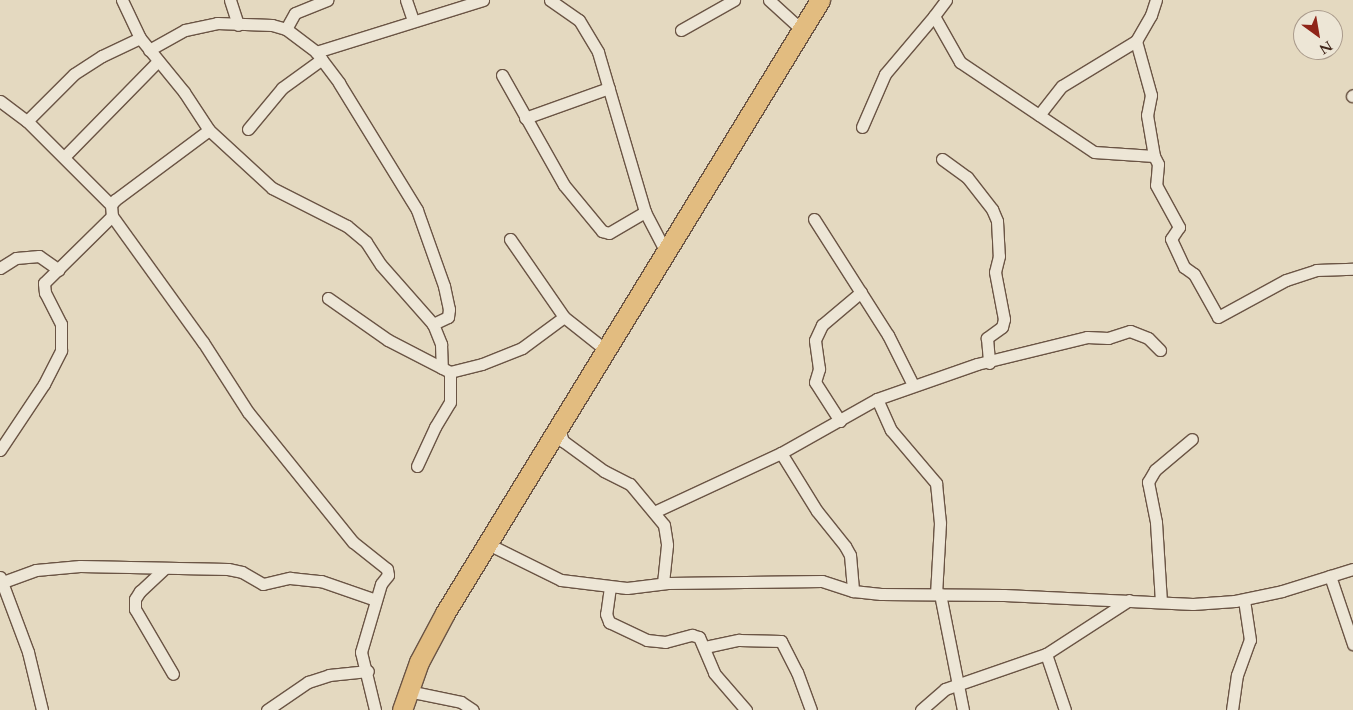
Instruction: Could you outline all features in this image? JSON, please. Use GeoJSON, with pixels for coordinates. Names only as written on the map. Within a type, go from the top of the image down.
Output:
{"type":"FeatureCollection","features":[{"type":"Feature","properties":{"kind":"main road"},"geometry":{"type":"LineString","coordinates":[[402,710],[408,691],[431,638],[667,254],[820,0]]}},
{"type":"Feature","properties":{"kind":"street"},"geometry":{"type":"LineString","coordinates":[[122,0],[140,38],[184,92],[209,130],[272,188],[356,233],[433,324],[441,344],[450,402],[434,426],[417,466]]}},
{"type":"Feature","properties":{"kind":"street"},"geometry":{"type":"LineString","coordinates":[[230,0],[238,25]]}},
{"type":"Feature","properties":{"kind":"street"},"geometry":{"type":"LineString","coordinates":[[286,29],[295,13],[327,0]]}},
{"type":"Feature","properties":{"kind":"street"},"geometry":{"type":"LineString","coordinates":[[406,0],[414,20]]}},
{"type":"Feature","properties":{"kind":"street"},"geometry":{"type":"LineString","coordinates":[[248,129],[282,88],[319,55],[414,20],[483,0]]}},
{"type":"Feature","properties":{"kind":"street"},"geometry":{"type":"LineString","coordinates":[[550,0],[572,14],[586,29],[598,52],[644,212],[667,254]]}},
{"type":"Feature","properties":{"kind":"street"},"geometry":{"type":"LineString","coordinates":[[681,30],[734,0]]}},
{"type":"Feature","properties":{"kind":"street"},"geometry":{"type":"LineString","coordinates":[[769,0],[802,31]]}},
{"type":"Feature","properties":{"kind":"street"},"geometry":{"type":"LineString","coordinates":[[862,127],[885,74],[946,0]]}},
{"type":"Feature","properties":{"kind":"street"},"geometry":{"type":"LineString","coordinates":[[1039,115],[1062,86],[1136,41],[1151,15],[1156,0]]}},
{"type":"Feature","properties":{"kind":"street"},"geometry":{"type":"LineString","coordinates":[[934,16],[960,62],[1039,115],[1101,154],[1154,156]]}},
{"type":"Feature","properties":{"kind":"street"},"geometry":{"type":"LineString","coordinates":[[149,50],[198,26],[272,25],[286,29],[319,55],[418,210],[444,286],[449,309],[448,317],[433,324]]}},
{"type":"Feature","properties":{"kind":"street"},"geometry":{"type":"LineString","coordinates":[[27,121],[74,74],[102,56],[140,38]]}},
{"type":"Feature","properties":{"kind":"street"},"geometry":{"type":"LineString","coordinates":[[1136,41],[1151,94],[1147,115],[1154,156],[1158,164],[1156,185],[1179,227],[1171,240],[1184,267],[1194,274],[1218,316],[1286,280],[1316,270],[1353,270]]}},
{"type":"Feature","properties":{"kind":"street"},"geometry":{"type":"LineString","coordinates":[[64,156],[158,61]]}},
{"type":"Feature","properties":{"kind":"street"},"geometry":{"type":"LineString","coordinates":[[502,75],[564,185],[602,231],[609,232],[644,212]]}},
{"type":"Feature","properties":{"kind":"street"},"geometry":{"type":"LineString","coordinates":[[525,118],[609,88]]}},
{"type":"Feature","properties":{"kind":"street"},"geometry":{"type":"LineString","coordinates":[[0,101],[27,121],[64,156],[112,210],[203,342],[248,412],[353,542],[387,569],[388,575],[381,584],[361,652],[368,671],[375,710]]}},
{"type":"Feature","properties":{"kind":"street"},"geometry":{"type":"LineString","coordinates":[[0,450],[4,431],[39,393],[61,350],[61,324],[43,288],[49,276],[59,270],[112,210],[209,130]]}},
{"type":"Feature","properties":{"kind":"street"},"geometry":{"type":"LineString","coordinates":[[942,160],[967,176],[992,209],[996,221],[999,256],[995,272],[1004,319],[1002,327],[987,338],[989,363]]}},
{"type":"Feature","properties":{"kind":"street"},"geometry":{"type":"LineString","coordinates":[[814,219],[862,292],[913,385]]}},
{"type":"Feature","properties":{"kind":"street"},"geometry":{"type":"LineString","coordinates":[[510,239],[564,317],[607,351]]}},
{"type":"Feature","properties":{"kind":"street"},"geometry":{"type":"LineString","coordinates":[[0,268],[16,258],[39,256],[59,270]]}},
{"type":"Feature","properties":{"kind":"street"},"geometry":{"type":"LineString","coordinates":[[840,421],[815,382],[819,369],[815,340],[822,325],[862,292]]}},
{"type":"Feature","properties":{"kind":"street"},"geometry":{"type":"LineString","coordinates":[[328,298],[388,340],[446,370],[482,364],[522,348],[541,337],[564,317]]}},
{"type":"Feature","properties":{"kind":"street"},"geometry":{"type":"LineString","coordinates":[[654,512],[781,453],[877,400],[913,385],[1087,337],[1108,338],[1130,331],[1148,338],[1160,350]]}},
{"type":"Feature","properties":{"kind":"street"},"geometry":{"type":"LineString","coordinates":[[877,400],[891,430],[913,460],[936,484],[940,523],[938,594],[963,710]]}},
{"type":"Feature","properties":{"kind":"street"},"geometry":{"type":"LineString","coordinates":[[559,429],[563,441],[604,471],[630,484],[664,524],[668,545],[663,583]]}},
{"type":"Feature","properties":{"kind":"street"},"geometry":{"type":"LineString","coordinates":[[1161,602],[1156,522],[1148,482],[1155,470],[1192,439]]}},
{"type":"Feature","properties":{"kind":"street"},"geometry":{"type":"LineString","coordinates":[[781,453],[817,511],[845,546],[850,556],[853,591]]}},
{"type":"Feature","properties":{"kind":"street"},"geometry":{"type":"LineString","coordinates":[[488,544],[561,580],[610,587],[663,583],[822,581],[853,591],[1129,600],[1193,604],[1244,600],[1353,569]]}},
{"type":"Feature","properties":{"kind":"street"},"geometry":{"type":"LineString","coordinates":[[42,710],[28,652],[1,579],[25,572],[50,568],[124,565],[165,568],[236,569],[263,584],[290,578],[322,581],[376,600]]}},
{"type":"Feature","properties":{"kind":"street"},"geometry":{"type":"LineString","coordinates":[[165,568],[140,591],[135,599],[135,609],[173,674]]}},
{"type":"Feature","properties":{"kind":"street"},"geometry":{"type":"LineString","coordinates":[[1330,576],[1353,644]]}},
{"type":"Feature","properties":{"kind":"street"},"geometry":{"type":"LineString","coordinates":[[610,587],[607,603],[609,622],[634,637],[647,640],[664,642],[692,635],[699,637],[705,647],[714,673],[746,710]]}},
{"type":"Feature","properties":{"kind":"street"},"geometry":{"type":"LineString","coordinates":[[921,710],[944,689],[1046,654],[1129,600]]}},
{"type":"Feature","properties":{"kind":"street"},"geometry":{"type":"LineString","coordinates":[[1232,710],[1237,674],[1250,640],[1244,600]]}},
{"type":"Feature","properties":{"kind":"street"},"geometry":{"type":"LineString","coordinates":[[705,647],[739,640],[781,641],[797,672],[811,710]]}},
{"type":"Feature","properties":{"kind":"street"},"geometry":{"type":"LineString","coordinates":[[1046,654],[1066,710]]}},
{"type":"Feature","properties":{"kind":"street"},"geometry":{"type":"LineString","coordinates":[[267,710],[308,682],[329,675],[368,671]]}},
{"type":"Feature","properties":{"kind":"street"},"geometry":{"type":"LineString","coordinates":[[408,691],[461,702],[473,710]]}}]}
